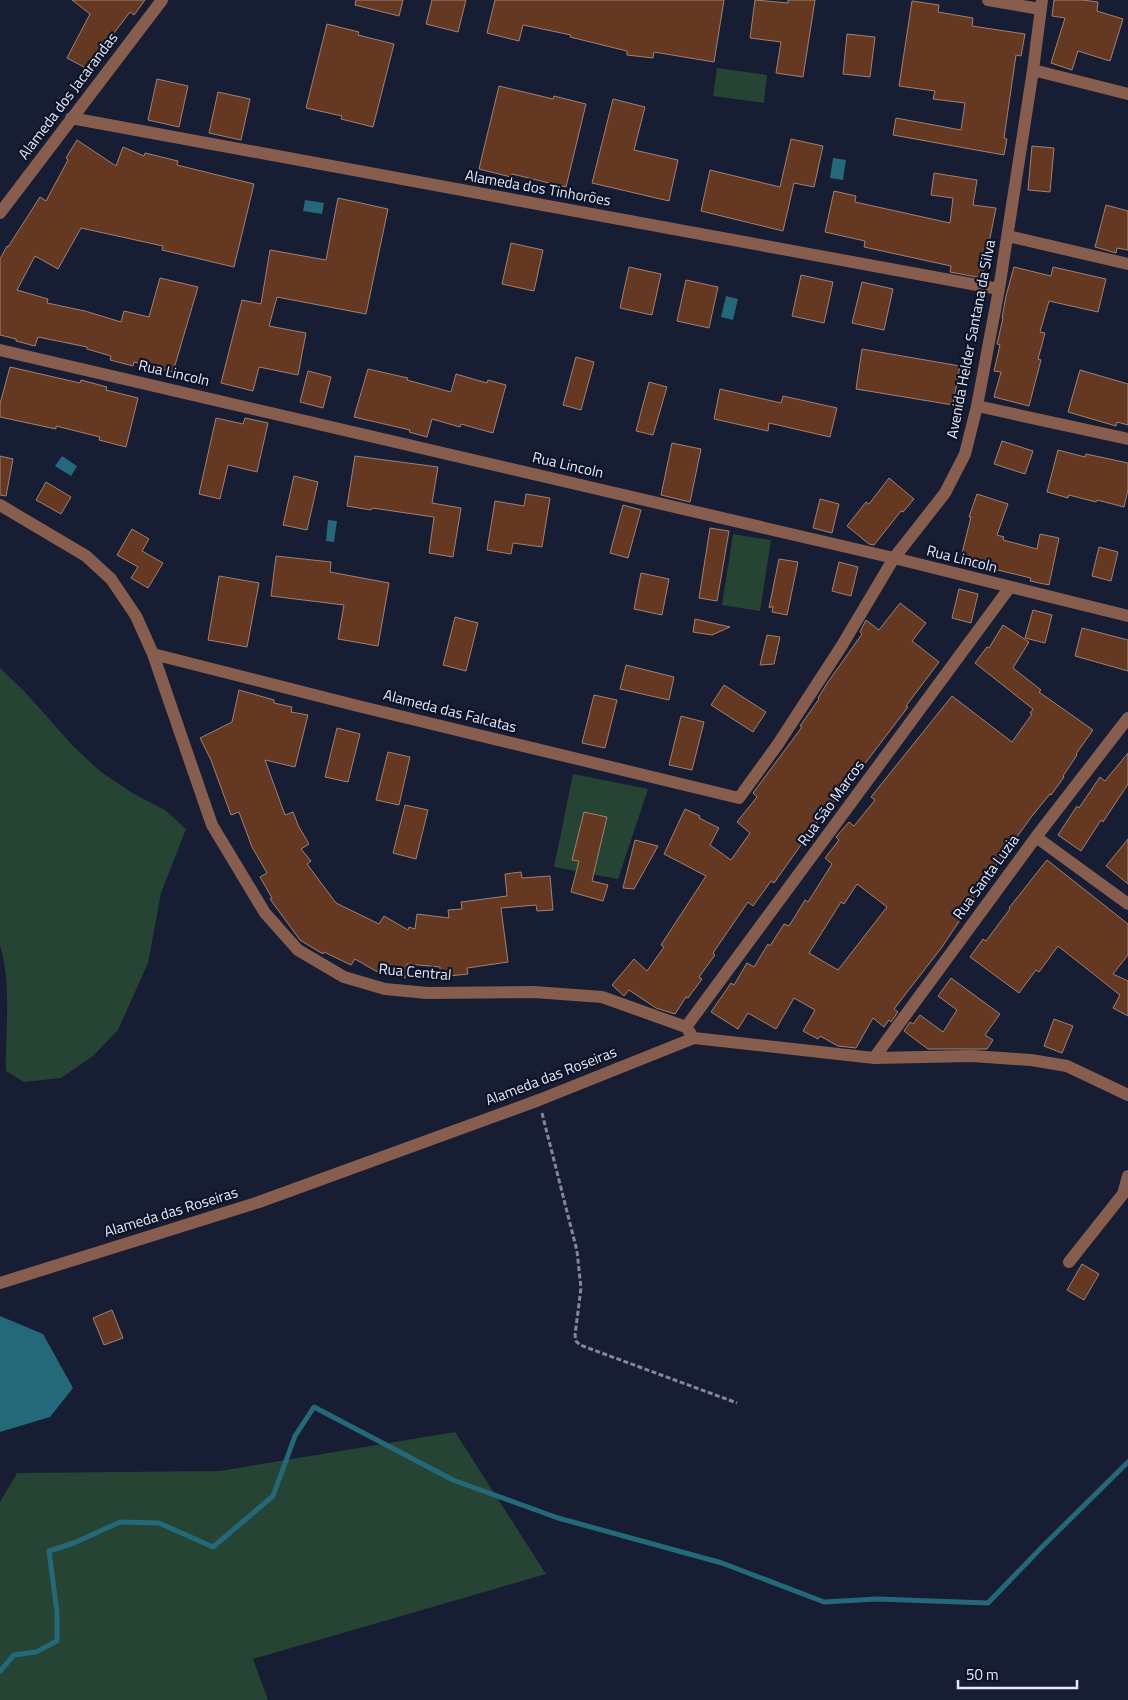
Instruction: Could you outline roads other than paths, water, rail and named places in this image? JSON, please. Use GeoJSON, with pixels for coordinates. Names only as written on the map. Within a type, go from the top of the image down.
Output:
{"type":"FeatureCollection","features":[{"type":"Feature","properties":{"kind":"street","name":"Alameda dos Jacarandas"},"geometry":{"type":"LineString","coordinates":[[0,212],[162,0]]}},
{"type":"Feature","properties":{"kind":"street"},"geometry":{"type":"LineString","coordinates":[[988,0],[1041,4]]}},
{"type":"Feature","properties":{"kind":"street","name":"Avenida Helder Santana da Silva"},"geometry":{"type":"LineString","coordinates":[[739,798],[778,744],[841,647],[894,558],[945,493],[965,454],[977,406],[1008,236],[1041,4]]}},
{"type":"Feature","properties":{"kind":"street"},"geometry":{"type":"LineString","coordinates":[[1033,70],[1128,94]]}},
{"type":"Feature","properties":{"kind":"street","name":"Alameda dos Tinhorões"},"geometry":{"type":"LineString","coordinates":[[70,118],[999,289]]}},
{"type":"Feature","properties":{"kind":"street"},"geometry":{"type":"LineString","coordinates":[[1008,236],[1128,264]]}},
{"type":"Feature","properties":{"kind":"street","name":"Rua Lincoln"},"geometry":{"type":"LineString","coordinates":[[0,350],[894,558],[1128,616]]}},
{"type":"Feature","properties":{"kind":"street"},"geometry":{"type":"LineString","coordinates":[[977,406],[1128,439]]}},
{"type":"Feature","properties":{"kind":"street"},"geometry":{"type":"LineString","coordinates":[[0,505],[86,556],[111,578],[136,616],[154,654]]}},
{"type":"Feature","properties":{"kind":"street","name":"Rua São Marcos"},"geometry":{"type":"LineString","coordinates":[[686,1027],[1010,587]]}},
{"type":"Feature","properties":{"kind":"street","name":"Alameda das Falcatas"},"geometry":{"type":"LineString","coordinates":[[154,654],[367,708],[739,798]]}},
{"type":"Feature","properties":{"kind":"street","name":"Rua Central"},"geometry":{"type":"LineString","coordinates":[[154,654],[212,825],[265,912],[298,950],[344,976],[385,989],[427,993],[534,992],[602,997],[686,1027]]}},
{"type":"Feature","properties":{"kind":"street","name":"Rua Santa Luzia"},"geometry":{"type":"LineString","coordinates":[[874,1058],[1036,837],[1128,718]]}},
{"type":"Feature","properties":{"kind":"street"},"geometry":{"type":"LineString","coordinates":[[1036,837],[1128,904]]}},
{"type":"Feature","properties":{"kind":"street"},"geometry":{"type":"LineString","coordinates":[[686,1027],[694,1038]]}},
{"type":"Feature","properties":{"kind":"street","name":"Alameda das Roseiras"},"geometry":{"type":"LineString","coordinates":[[0,1283],[259,1202],[538,1100],[694,1038],[874,1058],[972,1056],[1031,1060],[1067,1066],[1128,1095]]}},
{"type":"Feature","properties":{"kind":"street"},"geometry":{"type":"LineString","coordinates":[[1069,1262],[1123,1194],[1128,1176]]}},
{"type":"Feature","properties":{"kind":"water"},"geometry":{"type":"Polygon","coordinates":[[[833,158],[846,160],[843,180],[830,178],[833,158]]]}},
{"type":"Feature","properties":{"kind":"water"},"geometry":{"type":"Polygon","coordinates":[[[305,200],[324,203],[322,214],[303,211],[305,200]]]}},
{"type":"Feature","properties":{"kind":"water"},"geometry":{"type":"Polygon","coordinates":[[[726,296],[738,299],[733,320],[721,317],[726,296]]]}},
{"type":"Feature","properties":{"kind":"water"},"geometry":{"type":"Polygon","coordinates":[[[62,456],[77,466],[71,476],[55,466],[62,456]]]}},
{"type":"Feature","properties":{"kind":"water"},"geometry":{"type":"Polygon","coordinates":[[[328,520],[337,521],[334,542],[326,541],[328,520]]]}},
{"type":"Feature","properties":{"kind":"water"},"geometry":{"type":"Polygon","coordinates":[[[0,1316],[43,1334],[73,1388],[50,1417],[0,1432],[0,1316]]]}},
{"type":"Feature","properties":{"kind":"waterway"},"geometry":{"type":"LineString","coordinates":[[0,1671],[14,1655],[36,1652],[57,1641],[57,1612],[49,1551],[74,1543],[120,1522],[159,1523],[213,1547],[273,1496],[295,1436],[314,1407],[453,1480],[558,1518],[722,1563],[824,1602],[877,1599],[988,1603],[1128,1462]]}}]}
